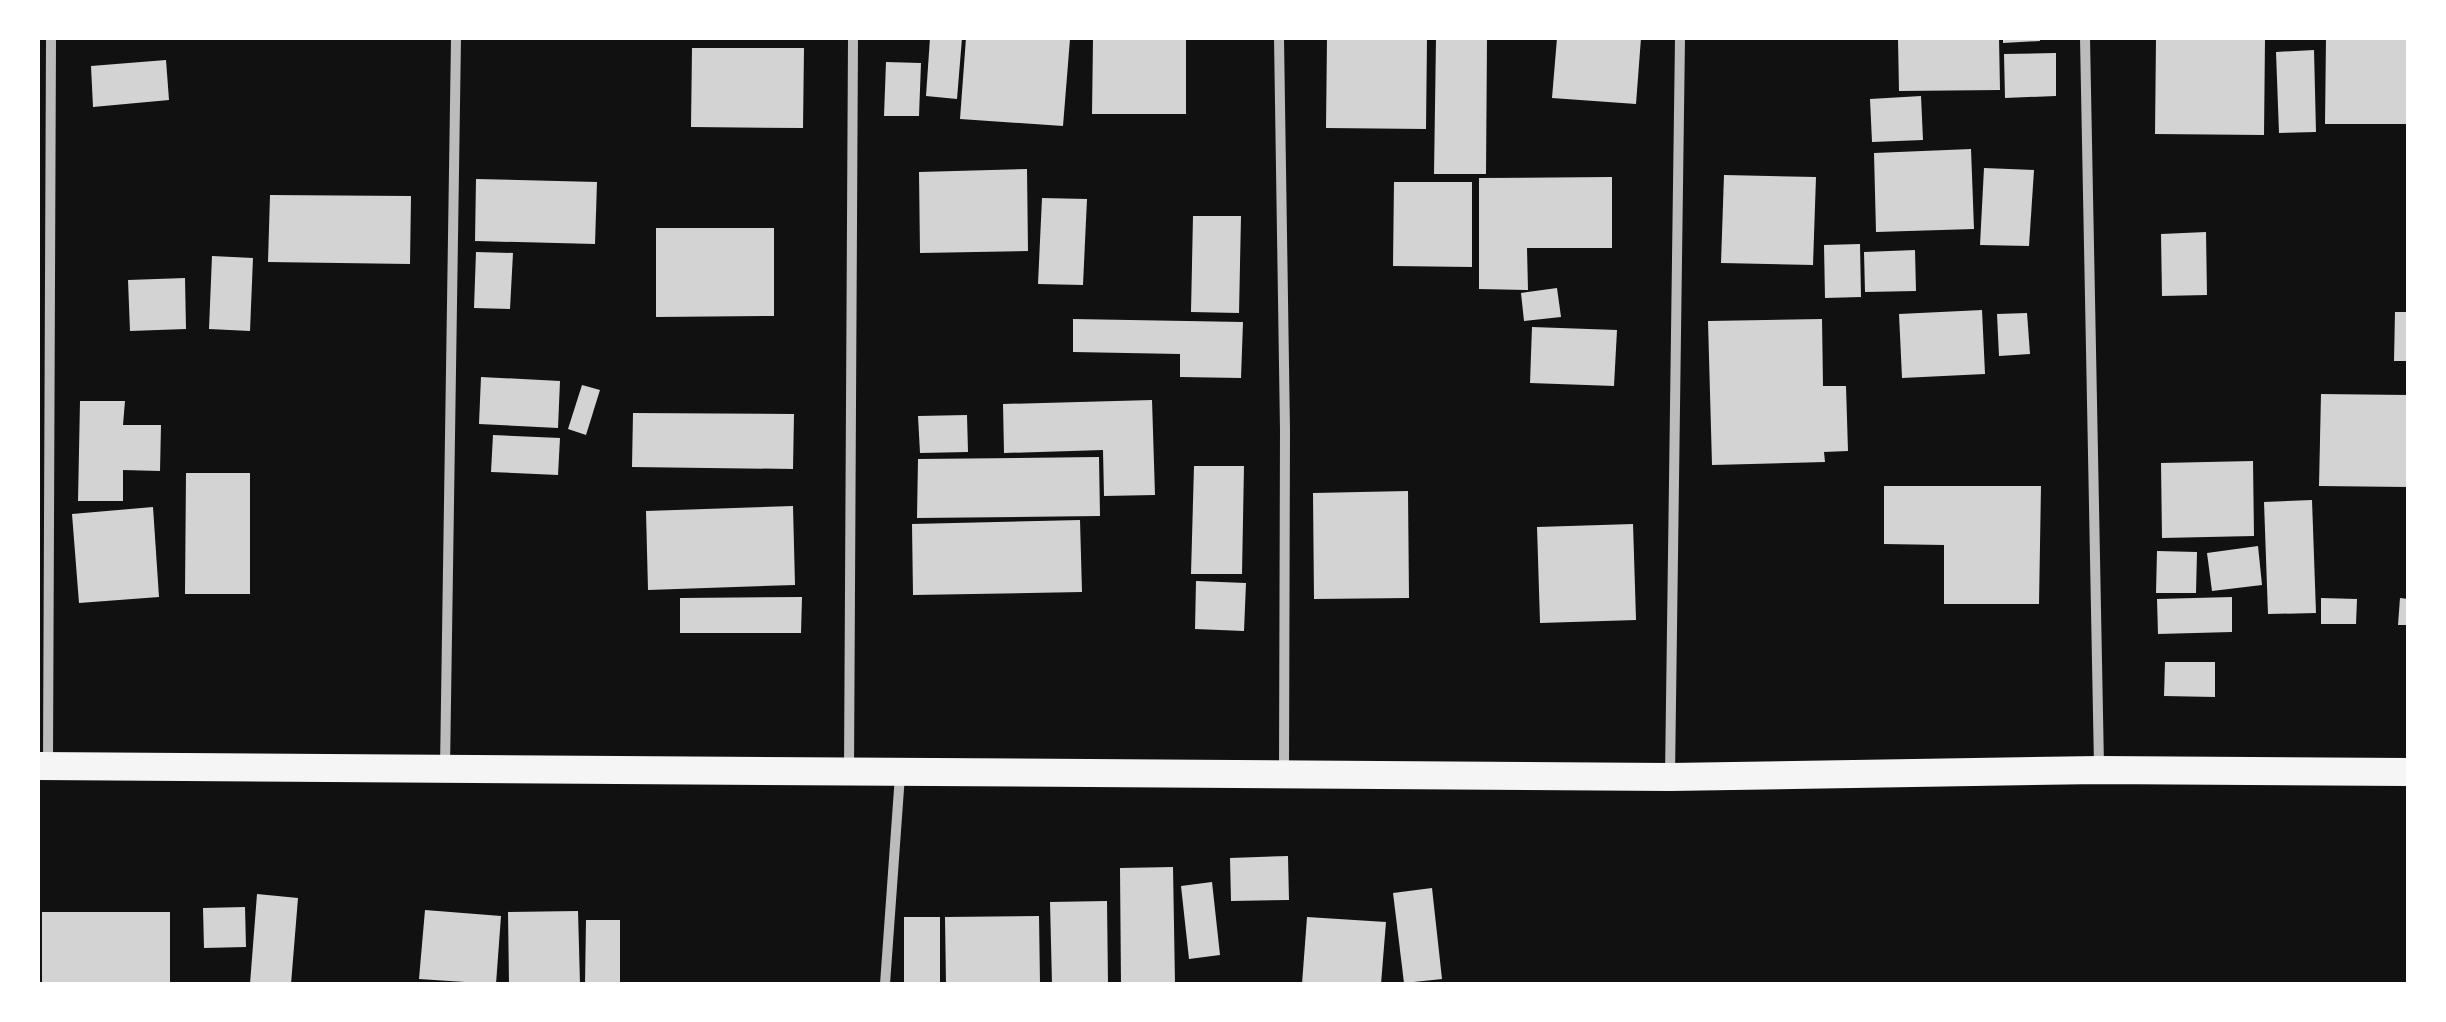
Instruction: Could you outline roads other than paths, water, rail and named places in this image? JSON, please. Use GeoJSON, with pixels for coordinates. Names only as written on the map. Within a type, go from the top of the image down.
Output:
{"type":"FeatureCollection","features":[{"type":"Feature","properties":{"kind":"highway"},"geometry":{"type":"LineString","coordinates":[[42,766],[1670,777],[2099,770],[2408,772]]}},
{"type":"Feature","properties":{"kind":"street"},"geometry":{"type":"LineString","coordinates":[[42,766],[51,38]]}},
{"type":"Feature","properties":{"kind":"street"},"geometry":{"type":"LineString","coordinates":[[445,768],[456,38]]}},
{"type":"Feature","properties":{"kind":"street"},"geometry":{"type":"LineString","coordinates":[[849,770],[853,38]]}},
{"type":"Feature","properties":{"kind":"street"},"geometry":{"type":"LineString","coordinates":[[1280,38],[1284,773]]}},
{"type":"Feature","properties":{"kind":"street"},"geometry":{"type":"LineString","coordinates":[[1670,777],[1680,38]]}},
{"type":"Feature","properties":{"kind":"street"},"geometry":{"type":"LineString","coordinates":[[2085,38],[2099,770]]}},
{"type":"Feature","properties":{"kind":"street"},"geometry":{"type":"LineString","coordinates":[[885,984],[900,774]]}}]}
